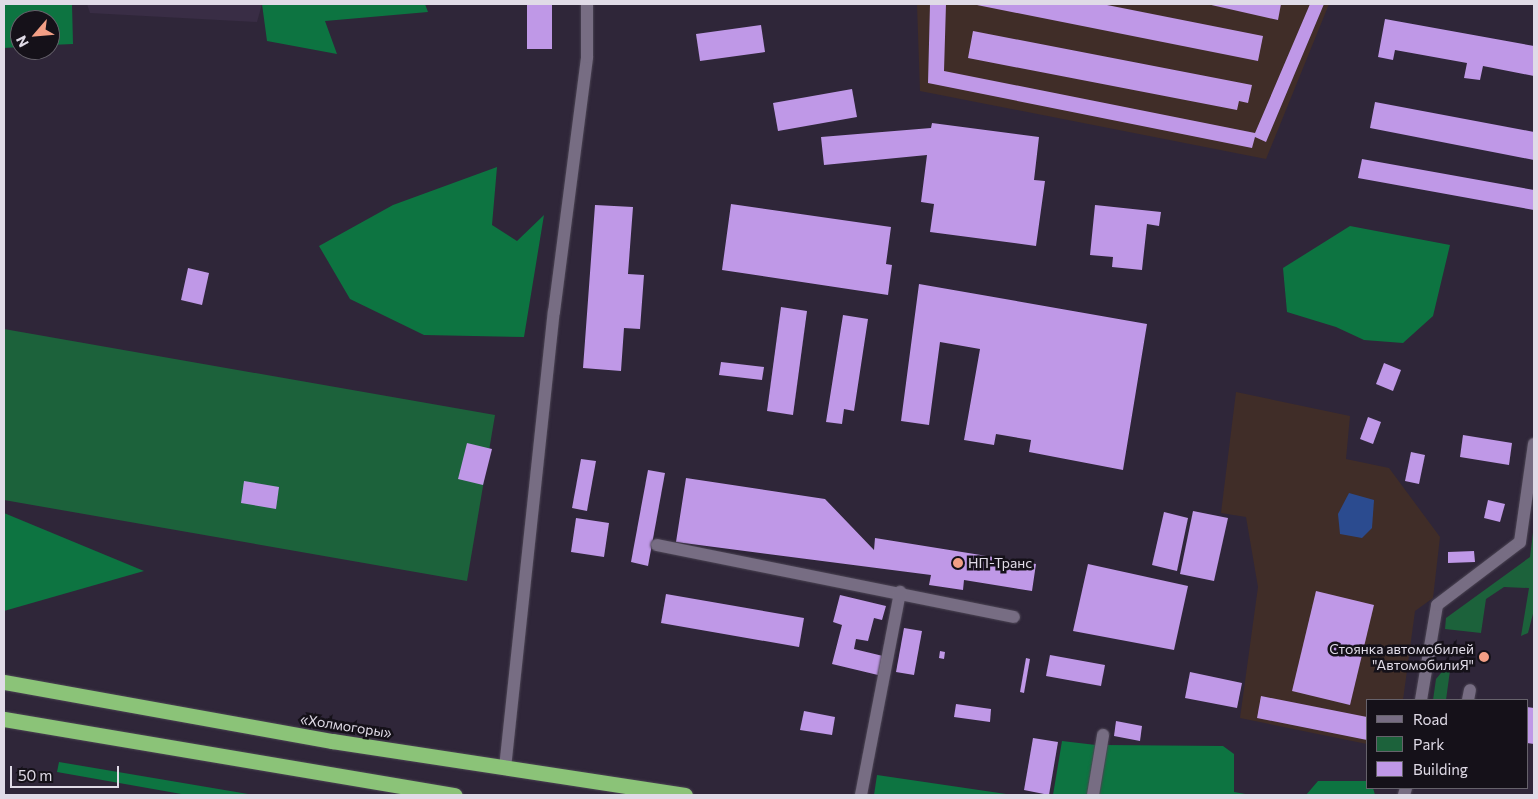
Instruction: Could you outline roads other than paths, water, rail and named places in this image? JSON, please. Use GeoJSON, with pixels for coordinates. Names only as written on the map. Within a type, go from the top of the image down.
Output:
{"type":"FeatureCollection","features":[{"type":"Feature","properties":{"kind":"highway","name":"«Холмогоры»"},"geometry":{"type":"LineString","coordinates":[[4,682],[505,768],[685,795]]}},
{"type":"Feature","properties":{"kind":"highway"},"geometry":{"type":"LineString","coordinates":[[4,719],[455,795]]}},
{"type":"Feature","properties":{"kind":"street"},"geometry":{"type":"LineString","coordinates":[[505,768],[554,312],[587,57],[586,4]]}},
{"type":"Feature","properties":{"kind":"street"},"geometry":{"type":"LineString","coordinates":[[1421,699],[1437,605],[1520,542],[1534,444]]}},
{"type":"Feature","properties":{"kind":"street"},"geometry":{"type":"LineString","coordinates":[[657,546],[900,592],[1014,617]]}},
{"type":"Feature","properties":{"kind":"street"},"geometry":{"type":"LineString","coordinates":[[861,795],[900,592]]}},
{"type":"Feature","properties":{"kind":"street"},"geometry":{"type":"LineString","coordinates":[[1093,795],[1103,735]]}},
{"type":"Feature","properties":{"kind":"water"},"geometry":{"type":"Polygon","coordinates":[[[1349,493],[1374,500],[1372,528],[1362,538],[1340,534],[1338,514],[1349,493]]]}},
{"type":"Feature","properties":{"kind":"place","name":"НП-Транс"},"geometry":{"type":"Point","coordinates":[958,563]}},
{"type":"Feature","properties":{"kind":"place","name":"Стоянка автомобилей \"АвтомобилиЯ\""},"geometry":{"type":"Point","coordinates":[1484,657]}}]}
